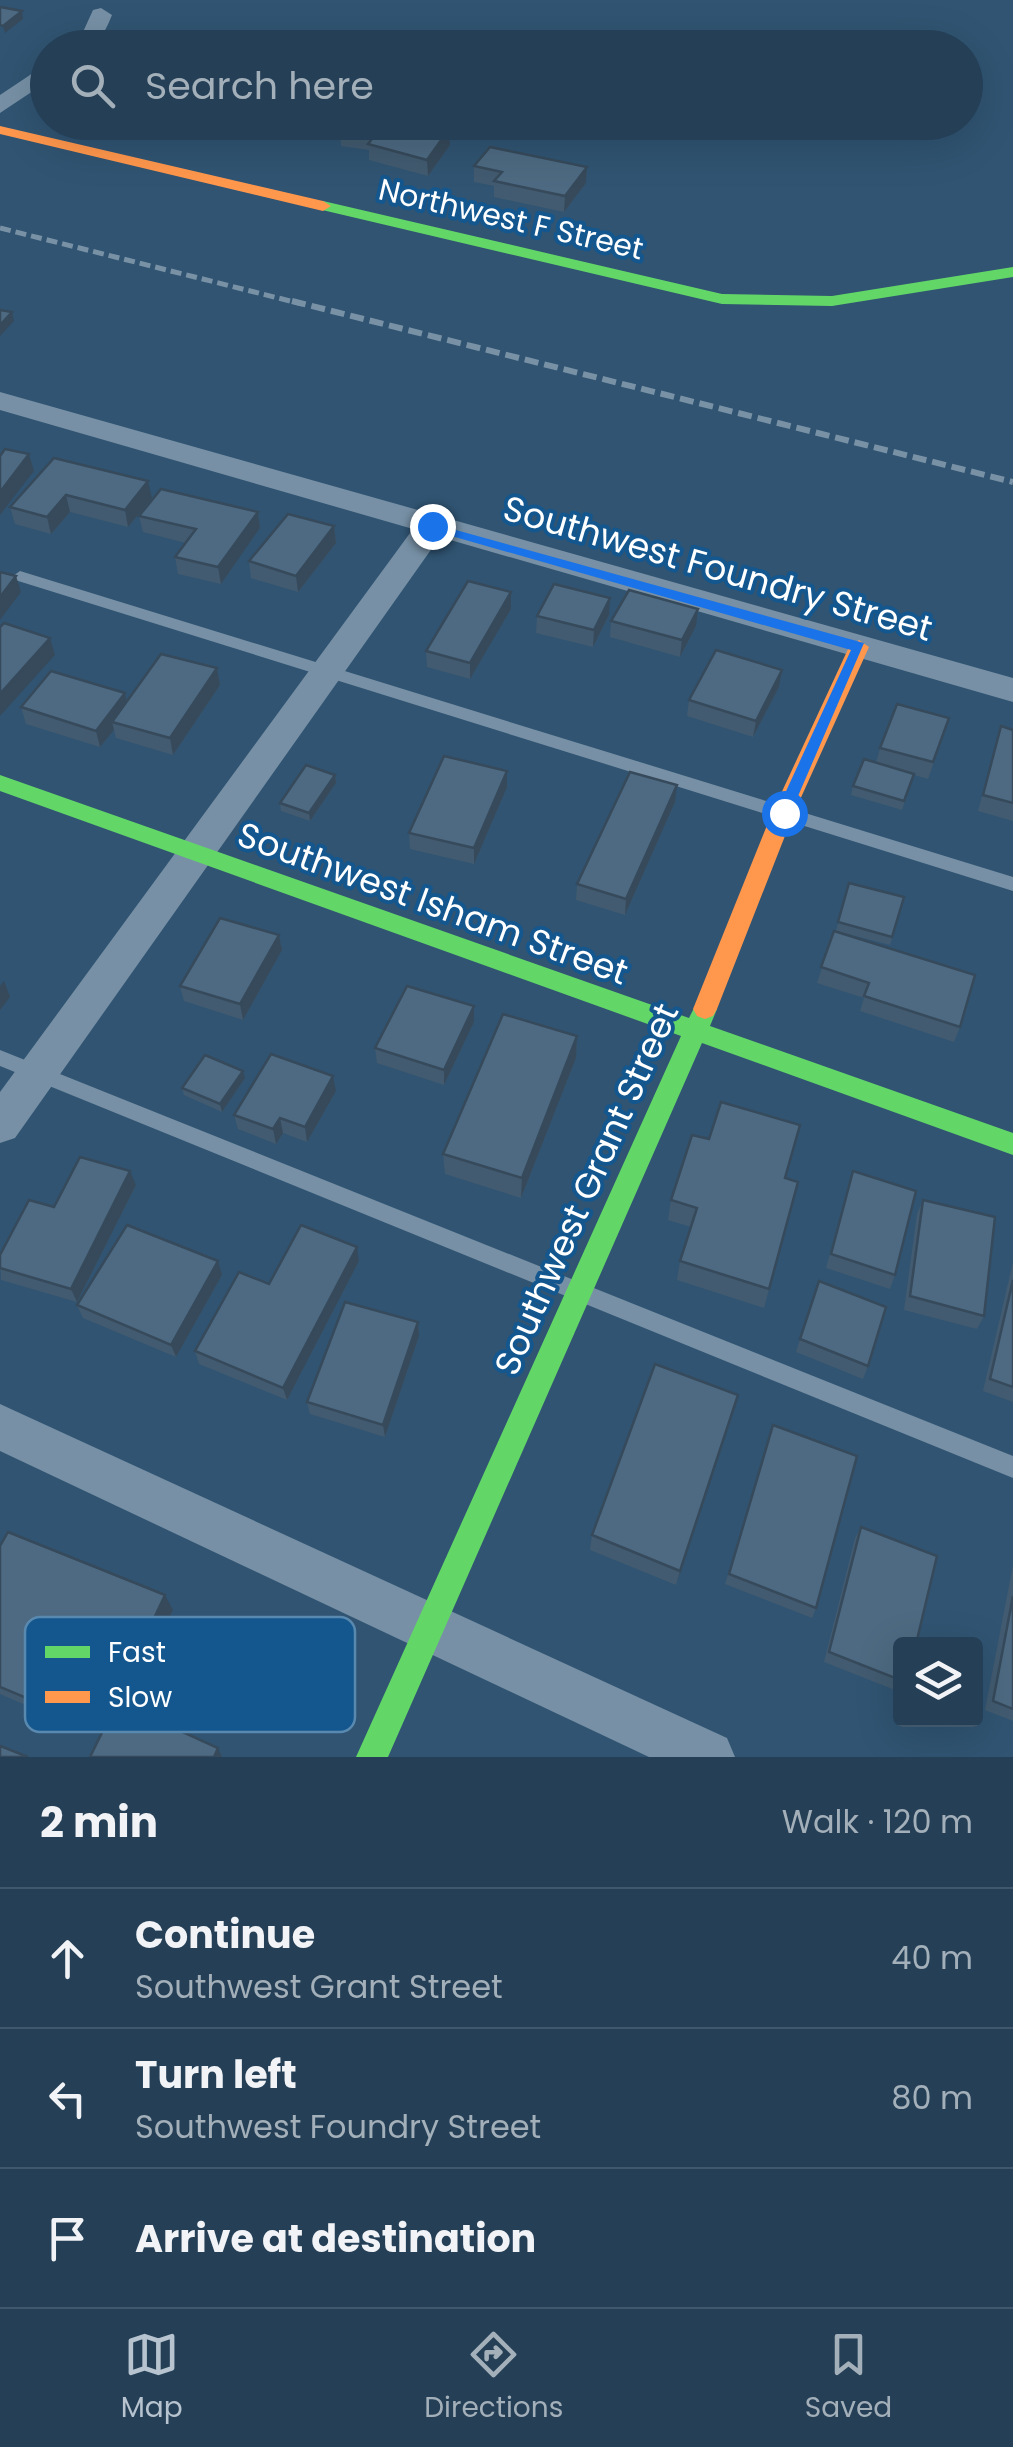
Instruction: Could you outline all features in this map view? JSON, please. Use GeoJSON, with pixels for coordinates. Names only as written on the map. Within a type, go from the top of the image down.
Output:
{"type":"FeatureCollection","features":[{"type":"Feature","properties":{"kind":"street"},"geometry":{"type":"LineString","coordinates":[[95,30],[101,15]]}},
{"type":"Feature","properties":{"kind":"street"},"geometry":{"type":"LineString","coordinates":[[0,106],[30,84]]}},
{"type":"Feature","properties":{"kind":"street","name":"Northwest F Street"},"geometry":{"type":"LineString","coordinates":[[0,130],[30,137]]}},
{"type":"Feature","properties":{"kind":"street","name":"Northwest F Street"},"geometry":{"type":"LineString","coordinates":[[43,140],[722,299],[768,305],[849,303],[1013,272]]}},
{"type":"Feature","properties":{"kind":"street","name":"Southwest Foundry Street"},"geometry":{"type":"LineString","coordinates":[[0,401],[1013,690]]}},
{"type":"Feature","properties":{"kind":"street"},"geometry":{"type":"LineString","coordinates":[[0,1125],[432,526]]}},
{"type":"Feature","properties":{"kind":"street","name":"Southwest Grant Street"},"geometry":{"type":"LineString","coordinates":[[372,1757],[696,1033],[784,813],[859,647]]}},
{"type":"Feature","properties":{"kind":"street","name":"Southwest Isham Street"},"geometry":{"type":"LineString","coordinates":[[0,783],[1013,1144]]}},
{"type":"Feature","properties":{"kind":"street"},"geometry":{"type":"LineString","coordinates":[[0,1427],[708,1757]]}},
{"type":"Feature","properties":{"kind":"lane"},"geometry":{"type":"LineString","coordinates":[[20,576],[1013,884]]}},
{"type":"Feature","properties":{"kind":"lane"},"geometry":{"type":"LineString","coordinates":[[0,1058],[1013,1467]]}},
{"type":"Feature","properties":{"kind":"building"},"geometry":{"type":"Polygon","coordinates":[[[0,7],[22,11],[3,26],[0,7]]]}},
{"type":"Feature","properties":{"kind":"building"},"geometry":{"type":"Polygon","coordinates":[[[371,140],[441,140],[427,160],[368,144],[371,140]]]}},
{"type":"Feature","properties":{"kind":"building"},"geometry":{"type":"Polygon","coordinates":[[[490,147],[587,167],[565,196],[494,181],[502,172],[474,166],[490,147]]]}},
{"type":"Feature","properties":{"kind":"building"},"geometry":{"type":"Polygon","coordinates":[[[0,310],[12,312],[0,325],[0,310]]]}},
{"type":"Feature","properties":{"kind":"building"},"geometry":{"type":"Polygon","coordinates":[[[5,449],[29,454],[0,492],[0,456],[5,449]]]}},
{"type":"Feature","properties":{"kind":"building"},"geometry":{"type":"Polygon","coordinates":[[[54,458],[148,481],[125,510],[66,495],[47,517],[10,507],[54,458]]]}},
{"type":"Feature","properties":{"kind":"building"},"geometry":{"type":"Polygon","coordinates":[[[161,489],[258,512],[218,567],[175,557],[196,529],[139,516],[161,489]]]}},
{"type":"Feature","properties":{"kind":"building"},"geometry":{"type":"Polygon","coordinates":[[[288,514],[334,526],[296,576],[249,561],[288,514]]]}},
{"type":"Feature","properties":{"kind":"building"},"geometry":{"type":"Polygon","coordinates":[[[0,572],[16,576],[0,597],[0,572]]]}},
{"type":"Feature","properties":{"kind":"building"},"geometry":{"type":"Polygon","coordinates":[[[468,581],[511,592],[470,663],[426,651],[468,581]]]}},
{"type":"Feature","properties":{"kind":"building"},"geometry":{"type":"Polygon","coordinates":[[[554,584],[610,598],[594,630],[537,616],[554,584]]]}},
{"type":"Feature","properties":{"kind":"building"},"geometry":{"type":"Polygon","coordinates":[[[629,590],[698,609],[682,640],[611,621],[629,590]]]}},
{"type":"Feature","properties":{"kind":"building"},"geometry":{"type":"Polygon","coordinates":[[[4,623],[50,638],[0,694],[0,627],[4,623]]]}},
{"type":"Feature","properties":{"kind":"building"},"geometry":{"type":"Polygon","coordinates":[[[716,650],[782,670],[756,721],[689,700],[716,650]]]}},
{"type":"Feature","properties":{"kind":"building"},"geometry":{"type":"Polygon","coordinates":[[[161,654],[217,668],[170,738],[112,722],[161,654]]]}},
{"type":"Feature","properties":{"kind":"building"},"geometry":{"type":"Polygon","coordinates":[[[51,671],[125,693],[96,731],[21,707],[51,671]]]}},
{"type":"Feature","properties":{"kind":"building"},"geometry":{"type":"Polygon","coordinates":[[[897,704],[949,718],[933,762],[880,748],[897,704]]]}},
{"type":"Feature","properties":{"kind":"building"},"geometry":{"type":"Polygon","coordinates":[[[1001,726],[1013,730],[1013,803],[983,795],[1001,726]]]}},
{"type":"Feature","properties":{"kind":"building"},"geometry":{"type":"Polygon","coordinates":[[[444,756],[507,771],[474,848],[409,833],[444,756]]]}},
{"type":"Feature","properties":{"kind":"building"},"geometry":{"type":"Polygon","coordinates":[[[864,759],[914,774],[904,801],[853,786],[864,759]]]}},
{"type":"Feature","properties":{"kind":"building"},"geometry":{"type":"Polygon","coordinates":[[[306,765],[335,775],[309,813],[280,803],[306,765]]]}},
{"type":"Feature","properties":{"kind":"building"},"geometry":{"type":"Polygon","coordinates":[[[630,772],[677,785],[626,899],[577,884],[630,772]]]}},
{"type":"Feature","properties":{"kind":"building"},"geometry":{"type":"Polygon","coordinates":[[[849,883],[904,897],[892,937],[838,922],[849,883]]]}},
{"type":"Feature","properties":{"kind":"building"},"geometry":{"type":"Polygon","coordinates":[[[220,918],[279,935],[240,1004],[180,986],[220,918]]]}},
{"type":"Feature","properties":{"kind":"building"},"geometry":{"type":"Polygon","coordinates":[[[834,931],[975,975],[960,1027],[864,996],[869,983],[821,967],[834,931]]]}},
{"type":"Feature","properties":{"kind":"building"},"geometry":{"type":"Polygon","coordinates":[[[407,986],[474,1006],[444,1070],[375,1048],[407,986]]]}},
{"type":"Feature","properties":{"kind":"building"},"geometry":{"type":"Polygon","coordinates":[[[503,1014],[577,1036],[522,1178],[443,1154],[503,1014]]]}},
{"type":"Feature","properties":{"kind":"building"},"geometry":{"type":"Polygon","coordinates":[[[271,1054],[333,1076],[305,1127],[280,1118],[273,1129],[234,1115],[271,1054]]]}},
{"type":"Feature","properties":{"kind":"building"},"geometry":{"type":"Polygon","coordinates":[[[205,1055],[243,1071],[220,1104],[182,1088],[205,1055]]]}},
{"type":"Feature","properties":{"kind":"building"},"geometry":{"type":"Polygon","coordinates":[[[721,1102],[800,1125],[785,1178],[798,1182],[769,1289],[680,1261],[697,1208],[671,1200],[692,1135],[709,1139],[721,1102]]]}},
{"type":"Feature","properties":{"kind":"building"},"geometry":{"type":"Polygon","coordinates":[[[80,1157],[130,1171],[71,1289],[0,1268],[0,1255],[29,1200],[54,1207],[80,1157]]]}},
{"type":"Feature","properties":{"kind":"building"},"geometry":{"type":"Polygon","coordinates":[[[853,1171],[916,1191],[895,1275],[831,1254],[853,1171]]]}},
{"type":"Feature","properties":{"kind":"building"},"geometry":{"type":"Polygon","coordinates":[[[923,1200],[995,1217],[984,1316],[910,1296],[923,1200]]]}},
{"type":"Feature","properties":{"kind":"building"},"geometry":{"type":"Polygon","coordinates":[[[127,1225],[218,1261],[171,1345],[77,1305],[127,1225]]]}},
{"type":"Feature","properties":{"kind":"building"},"geometry":{"type":"Polygon","coordinates":[[[301,1225],[357,1247],[283,1388],[195,1351],[239,1272],[269,1284],[301,1225]]]}},
{"type":"Feature","properties":{"kind":"building"},"geometry":{"type":"Polygon","coordinates":[[[1013,1280],[1013,1387],[990,1379],[1013,1280]]]}},
{"type":"Feature","properties":{"kind":"building"},"geometry":{"type":"Polygon","coordinates":[[[819,1281],[886,1307],[868,1366],[800,1339],[819,1281]]]}},
{"type":"Feature","properties":{"kind":"building"},"geometry":{"type":"Polygon","coordinates":[[[345,1302],[418,1322],[383,1425],[307,1402],[345,1302]]]}},
{"type":"Feature","properties":{"kind":"building"},"geometry":{"type":"Polygon","coordinates":[[[655,1364],[738,1395],[680,1571],[592,1535],[655,1364]]]}},
{"type":"Feature","properties":{"kind":"building"},"geometry":{"type":"Polygon","coordinates":[[[773,1425],[857,1456],[816,1608],[729,1574],[773,1425]]]}},
{"type":"Feature","properties":{"kind":"building"},"geometry":{"type":"Polygon","coordinates":[[[861,1527],[937,1556],[918,1637],[893,1637],[893,1677],[829,1652],[861,1527]]]}},
{"type":"Feature","properties":{"kind":"building"},"geometry":{"type":"Polygon","coordinates":[[[8,1532],[165,1595],[155,1617],[25,1617],[25,1697],[0,1687],[0,1546],[8,1532]]]}},
{"type":"Feature","properties":{"kind":"building"},"geometry":{"type":"Polygon","coordinates":[[[1013,1596],[1013,1709],[993,1701],[1013,1596]]]}},
{"type":"Feature","properties":{"kind":"building"},"geometry":{"type":"Polygon","coordinates":[[[102,1732],[183,1732],[218,1748],[214,1757],[90,1757],[102,1732]]]}},
{"type":"Feature","properties":{"kind":"building"},"geometry":{"type":"Polygon","coordinates":[[[0,1746],[28,1757],[0,1757],[0,1746]]]}},
{"type":"Feature","properties":{"kind":"railway"},"geometry":{"type":"LineString","coordinates":[[0,228],[302,304]]}},
{"type":"Feature","properties":{"kind":"railway"},"geometry":{"type":"LineString","coordinates":[[292,301],[1013,482]]}},
{"type":"Feature","properties":{"kind":"traffic: fast"},"geometry":{"type":"LineString","coordinates":[[323,206],[722,299],[796,303],[868,298],[1013,272]]}},
{"type":"Feature","properties":{"kind":"traffic: fast"},"geometry":{"type":"LineString","coordinates":[[0,783],[1013,1144]]}},
{"type":"Feature","properties":{"kind":"traffic: fast"},"geometry":{"type":"LineString","coordinates":[[372,1757],[705,1009]]}},
{"type":"Feature","properties":{"kind":"traffic: slow"},"geometry":{"type":"LineString","coordinates":[[0,130],[30,137]]}},
{"type":"Feature","properties":{"kind":"traffic: slow"},"geometry":{"type":"LineString","coordinates":[[42,140],[323,206]]}},
{"type":"Feature","properties":{"kind":"traffic: slow"},"geometry":{"type":"LineString","coordinates":[[705,1009],[783,813],[859,647]]}},
{"type":"Feature","properties":{"kind":"route"},"geometry":{"type":"LineString","coordinates":[[432,526],[859,647],[784,813]]}}]}
